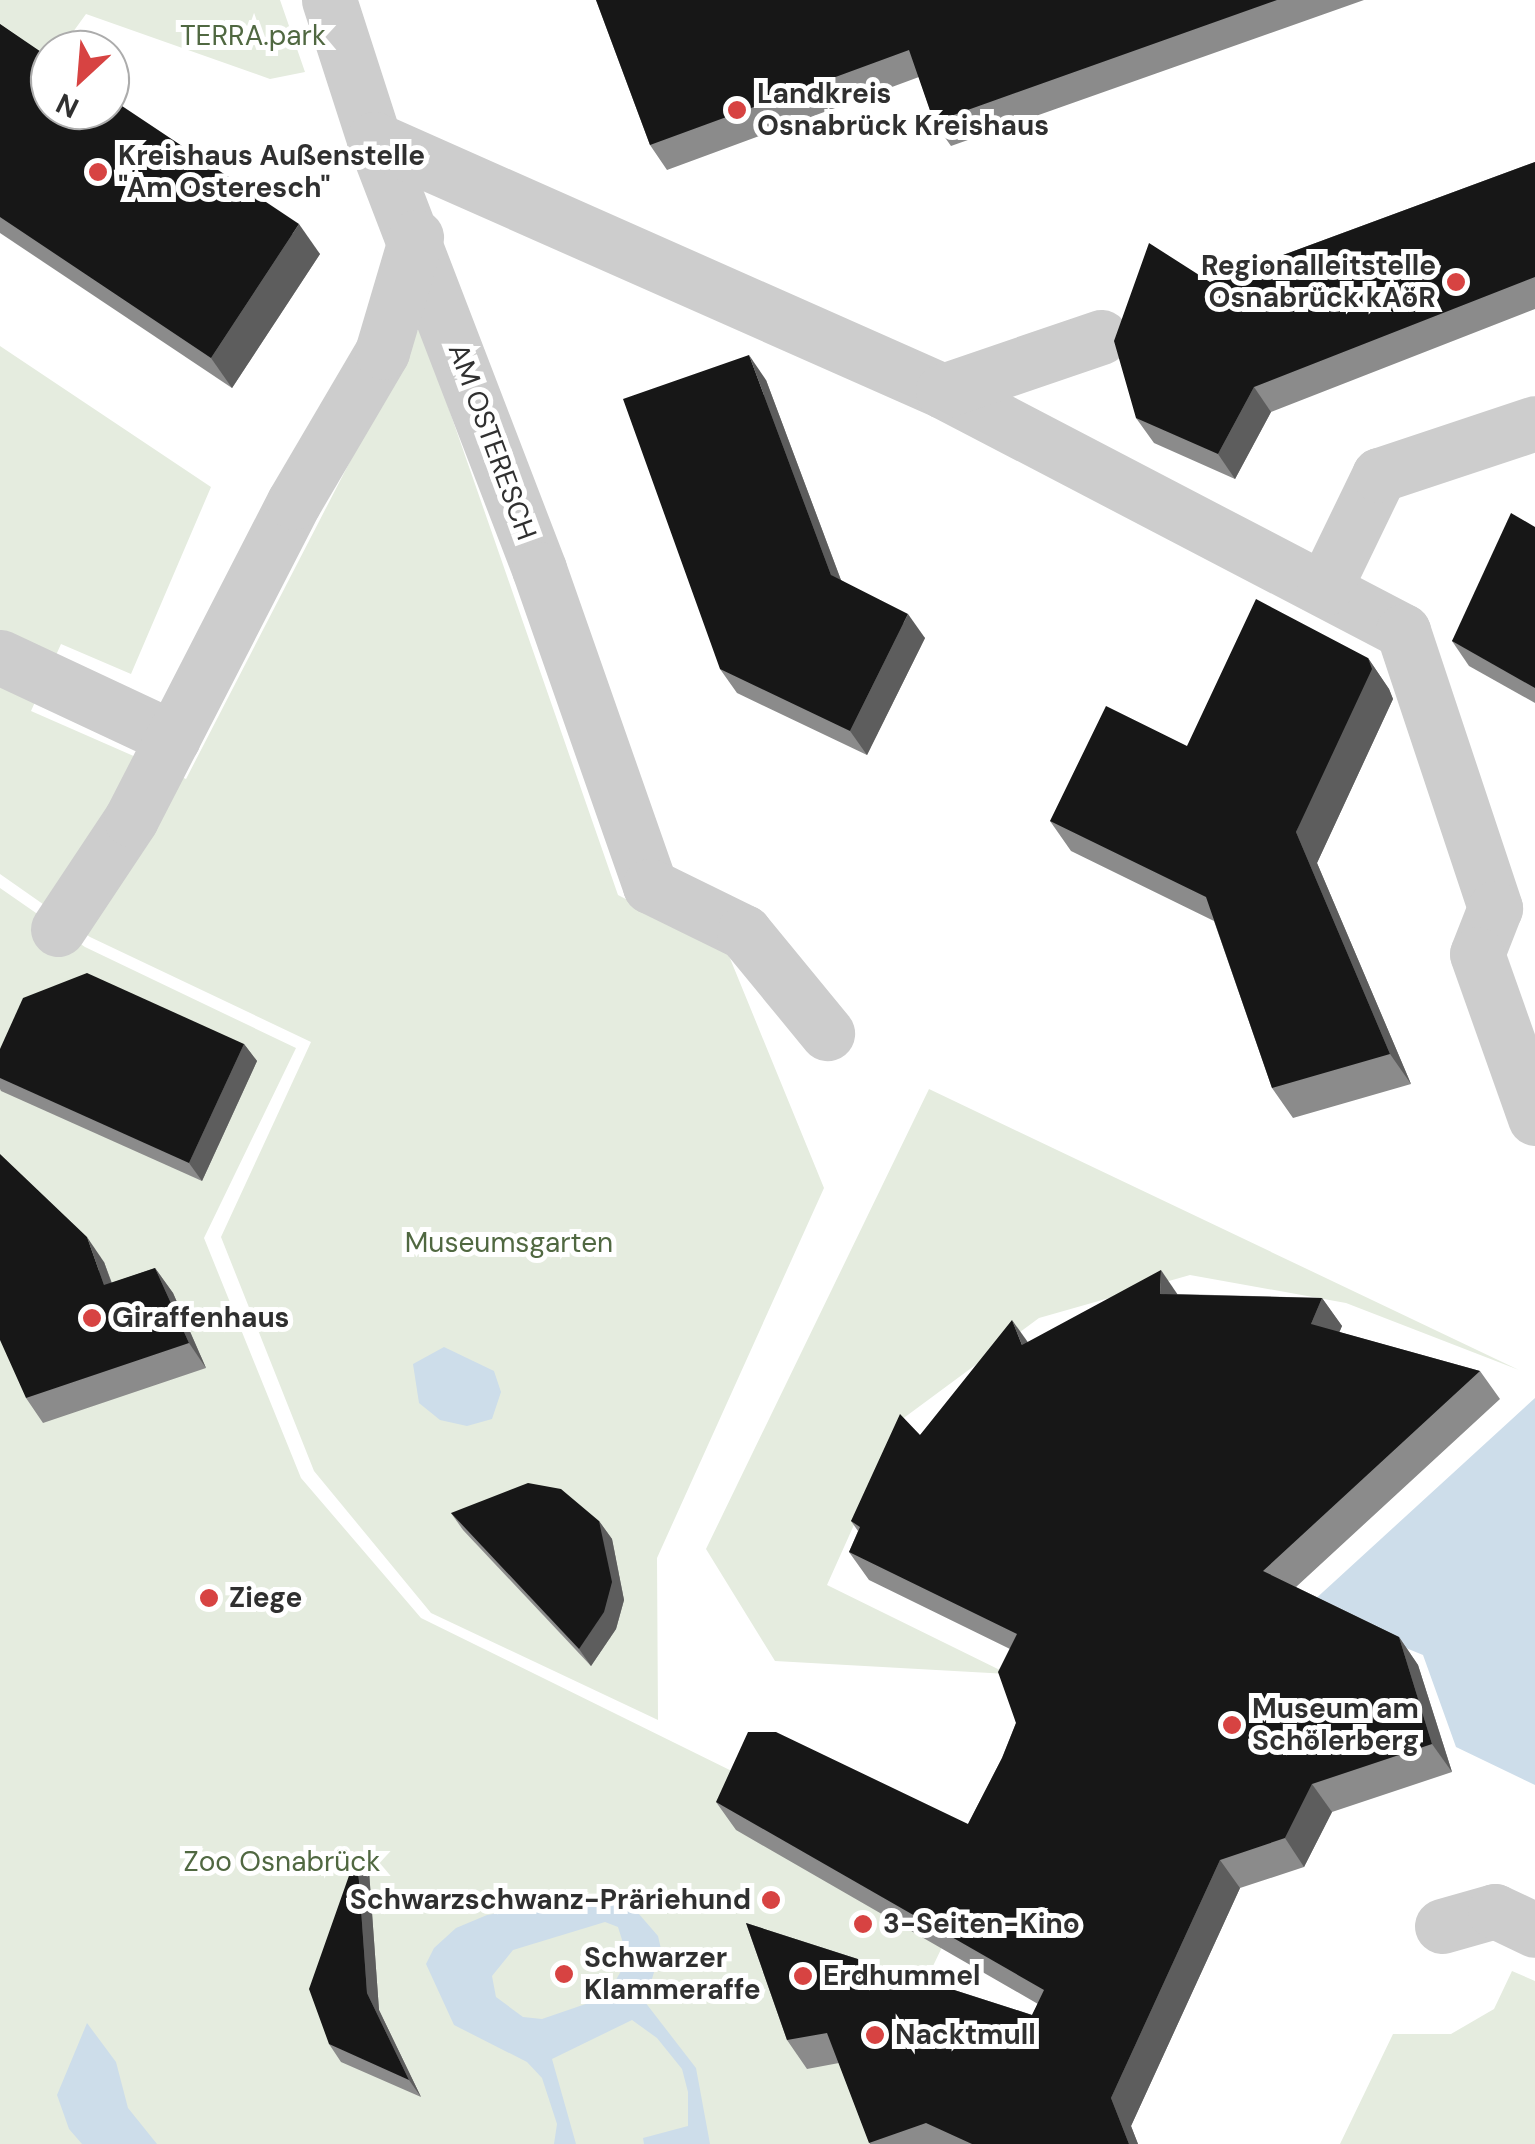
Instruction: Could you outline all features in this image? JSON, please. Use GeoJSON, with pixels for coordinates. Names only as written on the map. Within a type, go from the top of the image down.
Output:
{"type":"FeatureCollection","features":[{"type":"Feature","properties":{"kind":"lane","name":"AM OSTERESCH"},"geometry":{"type":"LineString","coordinates":[[330,0],[374,139],[416,237],[650,886],[744,932],[828,1033]]}},
{"type":"Feature","properties":{"kind":"lane"},"geometry":{"type":"LineString","coordinates":[[374,139],[943,391],[1404,631],[1495,908],[1478,954],[1535,1118]]}},
{"type":"Feature","properties":{"kind":"lane"},"geometry":{"type":"LineString","coordinates":[[58,929],[131,819],[294,502],[382,352],[416,237]]}},
{"type":"Feature","properties":{"kind":"lane"},"geometry":{"type":"LineString","coordinates":[[943,391],[1101,337]]}},
{"type":"Feature","properties":{"kind":"lane"},"geometry":{"type":"LineString","coordinates":[[1324,589],[1379,475],[1535,424]]}},
{"type":"Feature","properties":{"kind":"lane"},"geometry":{"type":"LineString","coordinates":[[0,657],[173,738]]}},
{"type":"Feature","properties":{"kind":"lane"},"geometry":{"type":"LineString","coordinates":[[1442,1926],[1494,1911],[1535,1930]]}},
{"type":"Feature","properties":{"kind":"green space","name":"TERRA.park"},"geometry":{"type":"Polygon","coordinates":[[[0,0],[280,0],[305,72],[270,79],[86,14],[74,30],[30,30],[30,54],[0,40],[0,0]]]}},
{"type":"Feature","properties":{"kind":"green space","name":"Museumsgarten"},"geometry":{"type":"Polygon","coordinates":[[[420,326],[618,895],[727,951],[824,1188],[657,1558],[658,1720],[431,1613],[314,1471],[221,1237],[311,1042],[90,937],[0,874],[0,346],[211,487],[131,674],[61,644],[31,711],[186,779],[420,326]]]}},
{"type":"Feature","properties":{"kind":"green space","name":"Zoo Osnabrück"},"geometry":{"type":"Polygon","coordinates":[[[0,888],[85,947],[296,1048],[204,1238],[301,1478],[421,1618],[750,1780],[990,1847],[865,2108],[878,2144],[0,2144],[0,888]]]}},
{"type":"Feature","properties":{"kind":"green space"},"geometry":{"type":"Polygon","coordinates":[[[929,1089],[1519,1370],[1346,1303],[1190,1275],[1039,1318],[901,1420],[827,1585],[1008,1674],[775,1661],[706,1549],[929,1089]]]}},
{"type":"Feature","properties":{"kind":"green space"},"geometry":{"type":"Polygon","coordinates":[[[1512,1971],[1535,1981],[1535,2144],[1340,2144],[1393,2034],[1451,2034],[1494,2009],[1512,1971]]]}},
{"type":"Feature","properties":{"kind":"water"},"geometry":{"type":"Polygon","coordinates":[[[444,1347],[494,1371],[501,1392],[492,1419],[467,1426],[440,1420],[419,1403],[413,1364],[444,1347]]]}},
{"type":"Feature","properties":{"kind":"water"},"geometry":{"type":"Polygon","coordinates":[[[1535,1398],[1535,1785],[1456,1747],[1423,1655],[1357,1628],[1276,1635],[1535,1398]]]}},
{"type":"Feature","properties":{"kind":"water"},"geometry":{"type":"Polygon","coordinates":[[[581,1899],[626,1899],[658,1936],[661,1949],[645,2002],[696,2068],[710,2144],[644,2144],[643,2138],[688,2126],[688,2092],[682,2069],[657,2038],[632,2020],[552,2059],[576,2144],[554,2144],[557,2124],[542,2078],[527,2062],[454,2025],[426,1964],[434,1948],[456,1928],[487,1915],[581,1899]],[[605,1922],[513,1950],[492,1976],[496,1997],[523,2017],[542,2019],[606,1997],[628,1959],[618,1927],[605,1922]]]}},
{"type":"Feature","properties":{"kind":"water"},"geometry":{"type":"Polygon","coordinates":[[[87,2023],[116,2062],[128,2108],[157,2144],[82,2144],[69,2129],[57,2095],[87,2023]]]}},
{"type":"Feature","properties":{"kind":"building","name":"Landkreis Osnabrück Kreishaus"},"geometry":{"type":"Polygon","coordinates":[[[596,0],[1277,0],[934,122],[909,50],[650,145],[596,0]]]}},
{"type":"Feature","properties":{"kind":"building","name":"Kreishaus Außenstelle \"Am Osteresch\""},"geometry":{"type":"Polygon","coordinates":[[[0,24],[30,44],[30,130],[130,130],[130,111],[299,224],[211,358],[0,217],[0,24]]]}},
{"type":"Feature","properties":{"kind":"building"},"geometry":{"type":"Polygon","coordinates":[[[1535,162],[1535,277],[1254,387],[1218,454],[1136,418],[1114,341],[1149,243],[1210,282],[1535,162]]]}},
{"type":"Feature","properties":{"kind":"building"},"geometry":{"type":"Polygon","coordinates":[[[749,355],[831,575],[908,614],[850,731],[720,669],[623,399],[749,355]]]}},
{"type":"Feature","properties":{"kind":"building"},"geometry":{"type":"Polygon","coordinates":[[[1511,513],[1535,527],[1535,688],[1452,641],[1511,513]]]}},
{"type":"Feature","properties":{"kind":"building"},"geometry":{"type":"Polygon","coordinates":[[[1256,599],[1368,658],[1372,669],[1296,832],[1390,1054],[1272,1088],[1206,897],[1050,821],[1106,706],[1187,746],[1256,599]]]}},
{"type":"Feature","properties":{"kind":"building"},"geometry":{"type":"Polygon","coordinates":[[[87,973],[244,1044],[189,1163],[0,1078],[0,1049],[23,998],[87,973]]]}},
{"type":"Feature","properties":{"kind":"building","name":"Giraffenhaus"},"geometry":{"type":"Polygon","coordinates":[[[0,1154],[87,1237],[104,1285],[155,1268],[189,1343],[26,1398],[0,1340],[0,1154]]]}},
{"type":"Feature","properties":{"kind":"building","name":"Museum am Schölerberg"},"geometry":{"type":"Polygon","coordinates":[[[1161,1270],[1160,1294],[1322,1298],[1311,1324],[1480,1371],[1263,1571],[1399,1637],[1432,1744],[1312,1784],[1285,1838],[1220,1860],[1111,2098],[1129,2144],[972,2144],[926,2123],[869,2143],[827,2033],[787,2040],[746,1923],[1032,2015],[1044,1990],[716,1802],[748,1732],[776,1732],[968,1824],[1016,1723],[998,1672],[1017,1634],[849,1552],[860,1527],[851,1521],[900,1414],[920,1435],[1012,1320],[1022,1345],[1161,1270]]]}},
{"type":"Feature","properties":{"kind":"building"},"geometry":{"type":"Polygon","coordinates":[[[528,1483],[561,1489],[599,1521],[612,1582],[604,1612],[579,1649],[451,1513],[528,1483]]]}},
{"type":"Feature","properties":{"kind":"building"},"geometry":{"type":"Polygon","coordinates":[[[357,1853],[367,1993],[409,2080],[329,2044],[309,1989],[357,1853]]]}},
{"type":"Feature","properties":{"kind":"place","name":"Landkreis Osnabrück Kreishaus"},"geometry":{"type":"Point","coordinates":[737,110]}},
{"type":"Feature","properties":{"kind":"place","name":"Kreishaus Außenstelle \"Am Osteresch\""},"geometry":{"type":"Point","coordinates":[98,172]}},
{"type":"Feature","properties":{"kind":"place","name":"Regionalleitstelle Osnabrück kAöR"},"geometry":{"type":"Point","coordinates":[1456,282]}},
{"type":"Feature","properties":{"kind":"place","name":"Giraffenhaus"},"geometry":{"type":"Point","coordinates":[92,1318]}},
{"type":"Feature","properties":{"kind":"place","name":"Ziege"},"geometry":{"type":"Point","coordinates":[209,1598]}},
{"type":"Feature","properties":{"kind":"place","name":"Museum am Schölerberg"},"geometry":{"type":"Point","coordinates":[1232,1725]}},
{"type":"Feature","properties":{"kind":"place","name":"Schwarzschwanz-Präriehund"},"geometry":{"type":"Point","coordinates":[771,1900]}},
{"type":"Feature","properties":{"kind":"place","name":"3-Seiten-Kino"},"geometry":{"type":"Point","coordinates":[863,1924]}},
{"type":"Feature","properties":{"kind":"place","name":"Schwarzer Klammeraffe"},"geometry":{"type":"Point","coordinates":[564,1974]}},
{"type":"Feature","properties":{"kind":"place","name":"Erdhummel"},"geometry":{"type":"Point","coordinates":[803,1976]}},
{"type":"Feature","properties":{"kind":"place","name":"Nacktmull"},"geometry":{"type":"Point","coordinates":[875,2035]}}]}
